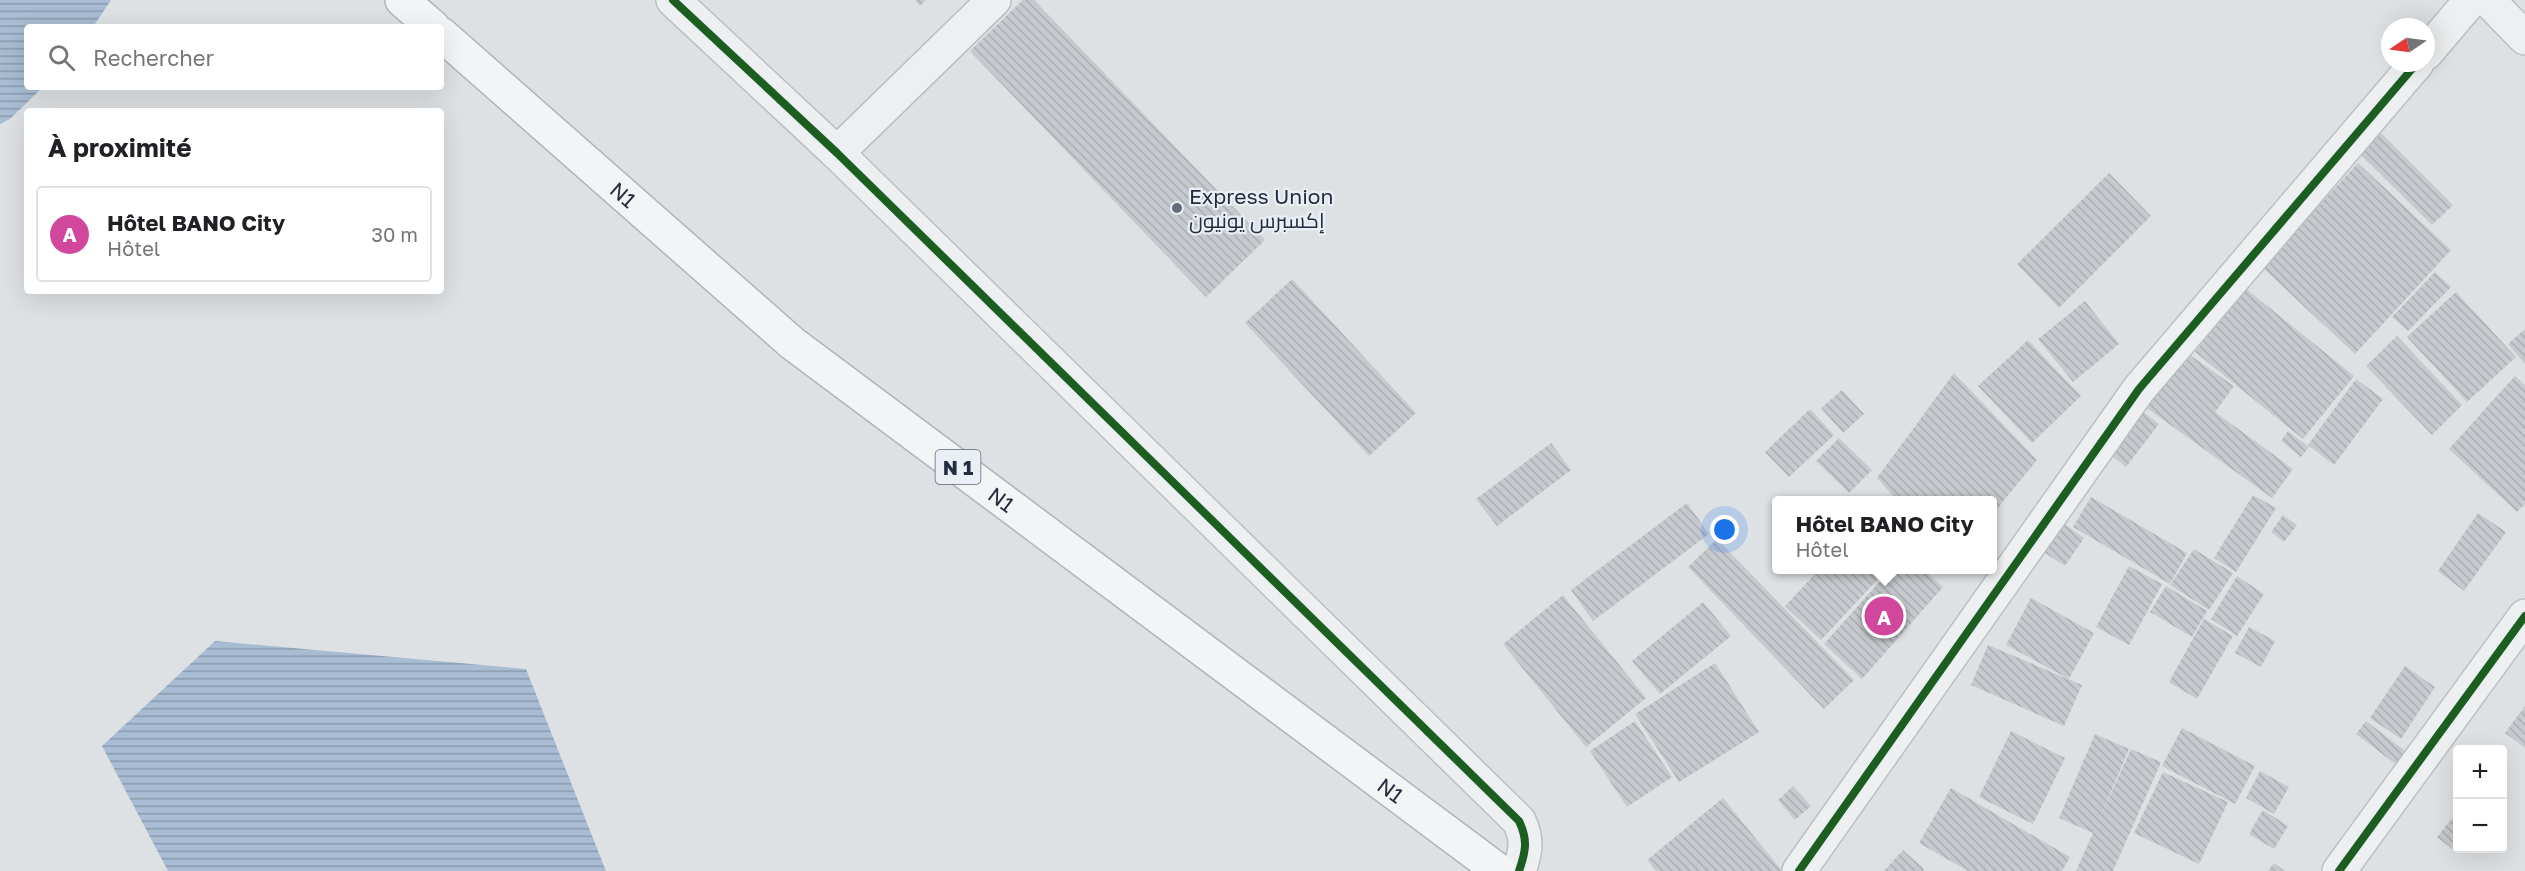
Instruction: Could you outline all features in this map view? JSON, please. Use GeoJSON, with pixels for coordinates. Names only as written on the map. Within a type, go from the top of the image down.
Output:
{"type":"FeatureCollection","features":[{"type":"Feature","properties":{"kind":"highway"},"geometry":{"type":"LineString","coordinates":[[402,0],[430,24]]}},
{"type":"Feature","properties":{"kind":"highway","name":"N1"},"geometry":{"type":"LineString","coordinates":[[444,37],[792,343],[1499,871]]}},
{"type":"Feature","properties":{"kind":"street"},"geometry":{"type":"LineString","coordinates":[[673,0],[837,153],[1519,821],[1525,834],[1527,849],[1519,871]]}},
{"type":"Feature","properties":{"kind":"street"},"geometry":{"type":"LineString","coordinates":[[837,153],[994,0]]}},
{"type":"Feature","properties":{"kind":"street"},"geometry":{"type":"LineString","coordinates":[[2435,42],[2471,0]]}},
{"type":"Feature","properties":{"kind":"street"},"geometry":{"type":"LineString","coordinates":[[2488,0],[2525,38]]}},
{"type":"Feature","properties":{"kind":"street"},"geometry":{"type":"LineString","coordinates":[[1799,871],[2139,389],[2409,72]]}},
{"type":"Feature","properties":{"kind":"street"},"geometry":{"type":"LineString","coordinates":[[2339,871],[2525,616]]}},
{"type":"Feature","properties":{"kind":"water"},"geometry":{"type":"Polygon","coordinates":[[[0,0],[111,0],[95,24],[24,24],[24,90],[40,90],[10,119],[0,124],[0,0]]]}},
{"type":"Feature","properties":{"kind":"water"},"geometry":{"type":"Polygon","coordinates":[[[215,641],[526,669],[606,871],[168,871],[102,746],[215,641]]]}},
{"type":"Feature","properties":{"kind":"building"},"geometry":{"type":"Polygon","coordinates":[[[915,0],[926,0],[920,6],[915,0]]]}},
{"type":"Feature","properties":{"kind":"building"},"geometry":{"type":"Polygon","coordinates":[[[1023,0],[1034,0],[1265,240],[1206,297],[970,51],[1023,0]]]}},
{"type":"Feature","properties":{"kind":"building"},"geometry":{"type":"Polygon","coordinates":[[[2381,133],[2453,205],[2432,225],[2360,154],[2381,133]]]}},
{"type":"Feature","properties":{"kind":"building"},"geometry":{"type":"Polygon","coordinates":[[[2358,163],[2451,250],[2355,354],[2262,267],[2358,163]]]}},
{"type":"Feature","properties":{"kind":"building"},"geometry":{"type":"Polygon","coordinates":[[[2109,173],[2151,216],[2059,308],[2017,264],[2109,173]]]}},
{"type":"Feature","properties":{"kind":"building"},"geometry":{"type":"Polygon","coordinates":[[[2435,272],[2451,287],[2408,331],[2392,317],[2435,272]]]}},
{"type":"Feature","properties":{"kind":"building"},"geometry":{"type":"Polygon","coordinates":[[[1292,279],[1416,413],[1369,456],[1245,323],[1292,279]]]}},
{"type":"Feature","properties":{"kind":"building"},"geometry":{"type":"Polygon","coordinates":[[[2245,288],[2354,376],[2303,439],[2195,352],[2245,288]]]}},
{"type":"Feature","properties":{"kind":"building"},"geometry":{"type":"Polygon","coordinates":[[[2456,292],[2516,357],[2467,402],[2407,337],[2456,292]]]}},
{"type":"Feature","properties":{"kind":"building"},"geometry":{"type":"Polygon","coordinates":[[[2085,301],[2119,344],[2073,382],[2038,339],[2085,301]]]}},
{"type":"Feature","properties":{"kind":"building"},"geometry":{"type":"Polygon","coordinates":[[[2525,329],[2525,364],[2508,344],[2525,329]]]}},
{"type":"Feature","properties":{"kind":"building"},"geometry":{"type":"Polygon","coordinates":[[[2397,336],[2462,405],[2432,435],[2366,366],[2397,336]]]}},
{"type":"Feature","properties":{"kind":"building"},"geometry":{"type":"Polygon","coordinates":[[[2028,340],[2081,396],[2032,443],[1978,386],[2028,340]]]}},
{"type":"Feature","properties":{"kind":"building"},"geometry":{"type":"Polygon","coordinates":[[[2187,353],[2234,386],[2215,412],[2293,469],[2272,498],[2147,408],[2187,353]]]}},
{"type":"Feature","properties":{"kind":"building"},"geometry":{"type":"Polygon","coordinates":[[[1954,373],[2037,460],[1997,509],[1997,496],[1893,496],[1877,478],[1954,373]]]}},
{"type":"Feature","properties":{"kind":"building"},"geometry":{"type":"Polygon","coordinates":[[[2515,376],[2525,385],[2525,504],[2517,512],[2449,449],[2515,376]]]}},
{"type":"Feature","properties":{"kind":"building"},"geometry":{"type":"Polygon","coordinates":[[[2356,379],[2383,399],[2334,465],[2308,445],[2356,379]]]}},
{"type":"Feature","properties":{"kind":"building"},"geometry":{"type":"Polygon","coordinates":[[[1842,390],[1864,414],[1843,433],[1821,408],[1842,390]]]}},
{"type":"Feature","properties":{"kind":"building"},"geometry":{"type":"Polygon","coordinates":[[[2138,408],[2159,424],[2126,467],[2105,450],[2138,408]]]}},
{"type":"Feature","properties":{"kind":"building"},"geometry":{"type":"Polygon","coordinates":[[[1810,409],[1834,435],[1789,477],[1765,452],[1810,409]]]}},
{"type":"Feature","properties":{"kind":"building"},"geometry":{"type":"Polygon","coordinates":[[[2288,431],[2309,447],[2301,457],[2281,441],[2288,431]]]}},
{"type":"Feature","properties":{"kind":"building"},"geometry":{"type":"Polygon","coordinates":[[[1839,438],[1872,470],[1849,493],[1816,461],[1839,438]]]}},
{"type":"Feature","properties":{"kind":"building"},"geometry":{"type":"Polygon","coordinates":[[[1551,443],[1571,470],[1497,526],[1476,499],[1551,443]]]}},
{"type":"Feature","properties":{"kind":"building"},"geometry":{"type":"Polygon","coordinates":[[[2253,495],[2276,508],[2236,572],[2214,558],[2253,495]]]}},
{"type":"Feature","properties":{"kind":"building"},"geometry":{"type":"Polygon","coordinates":[[[2091,497],[2187,553],[2170,584],[2073,527],[2091,497]]]}},
{"type":"Feature","properties":{"kind":"building"},"geometry":{"type":"Polygon","coordinates":[[[1687,503],[1709,534],[1593,621],[1571,590],[1687,503]]]}},
{"type":"Feature","properties":{"kind":"building"},"geometry":{"type":"Polygon","coordinates":[[[2478,513],[2506,532],[2464,591],[2438,571],[2478,513]]]}},
{"type":"Feature","properties":{"kind":"building"},"geometry":{"type":"Polygon","coordinates":[[[2283,515],[2297,525],[2284,542],[2271,532],[2283,515]]]}},
{"type":"Feature","properties":{"kind":"building"},"geometry":{"type":"Polygon","coordinates":[[[2059,520],[2084,538],[2065,566],[2039,549],[2059,520]]]}},
{"type":"Feature","properties":{"kind":"building"},"geometry":{"type":"Polygon","coordinates":[[[1717,539],[1854,680],[1824,709],[1688,567],[1717,539]]]}},
{"type":"Feature","properties":{"kind":"building"},"geometry":{"type":"Polygon","coordinates":[[[2194,549],[2233,573],[2209,610],[2170,585],[2194,549]]]}},
{"type":"Feature","properties":{"kind":"building"},"geometry":{"type":"Polygon","coordinates":[[[2129,566],[2162,584],[2129,645],[2096,627],[2129,566]]]}},
{"type":"Feature","properties":{"kind":"building"},"geometry":{"type":"Polygon","coordinates":[[[1815,574],[1874,574],[1879,578],[1821,640],[1785,606],[1815,574]]]}},
{"type":"Feature","properties":{"kind":"building"},"geometry":{"type":"Polygon","coordinates":[[[1886,574],[1928,574],[1943,587],[1862,679],[1824,644],[1886,574]]]}},
{"type":"Feature","properties":{"kind":"building"},"geometry":{"type":"Polygon","coordinates":[[[2237,576],[2264,594],[2237,636],[2211,619],[2237,576]]]}},
{"type":"Feature","properties":{"kind":"building"},"geometry":{"type":"Polygon","coordinates":[[[2166,586],[2207,611],[2192,637],[2150,612],[2166,586]]]}},
{"type":"Feature","properties":{"kind":"building"},"geometry":{"type":"Polygon","coordinates":[[[1563,595],[1646,698],[1586,747],[1503,644],[1563,595]]]}},
{"type":"Feature","properties":{"kind":"building"},"geometry":{"type":"Polygon","coordinates":[[[2031,598],[2094,633],[2069,679],[2006,645],[2031,598]]]}},
{"type":"Feature","properties":{"kind":"building"},"geometry":{"type":"Polygon","coordinates":[[[1703,602],[1731,636],[1660,694],[1632,661],[1703,602]]]}},
{"type":"Feature","properties":{"kind":"building"},"geometry":{"type":"Polygon","coordinates":[[[2204,619],[2233,636],[2197,699],[2169,682],[2204,619]]]}},
{"type":"Feature","properties":{"kind":"building"},"geometry":{"type":"Polygon","coordinates":[[[2249,627],[2275,641],[2261,667],[2235,653],[2249,627]]]}},
{"type":"Feature","properties":{"kind":"building"},"geometry":{"type":"Polygon","coordinates":[[[1988,645],[2082,685],[2064,726],[1971,685],[1988,645]]]}},
{"type":"Feature","properties":{"kind":"building"},"geometry":{"type":"Polygon","coordinates":[[[1715,663],[1759,732],[1679,782],[1635,714],[1715,663]]]}},
{"type":"Feature","properties":{"kind":"building"},"geometry":{"type":"Polygon","coordinates":[[[2405,666],[2435,687],[2401,739],[2370,718],[2405,666]]]}},
{"type":"Feature","properties":{"kind":"building"},"geometry":{"type":"Polygon","coordinates":[[[2525,706],[2525,748],[2505,733],[2525,706]]]}},
{"type":"Feature","properties":{"kind":"building"},"geometry":{"type":"Polygon","coordinates":[[[1635,721],[1672,777],[1627,807],[1590,751],[1635,721]]]}},
{"type":"Feature","properties":{"kind":"building"},"geometry":{"type":"Polygon","coordinates":[[[2366,721],[2408,753],[2398,766],[2356,734],[2366,721]]]}},
{"type":"Feature","properties":{"kind":"building"},"geometry":{"type":"Polygon","coordinates":[[[2182,728],[2255,766],[2235,804],[2162,766],[2182,728]]]}},
{"type":"Feature","properties":{"kind":"building"},"geometry":{"type":"Polygon","coordinates":[[[2011,731],[2065,758],[2033,824],[1979,797],[2011,731]]]}},
{"type":"Feature","properties":{"kind":"building"},"geometry":{"type":"Polygon","coordinates":[[[2095,734],[2129,749],[2099,820],[2131,749],[2161,762],[2113,871],[2076,871],[2093,833],[2059,818],[2095,734]]]}},
{"type":"Feature","properties":{"kind":"building"},"geometry":{"type":"Polygon","coordinates":[[[2260,771],[2289,787],[2274,814],[2246,798],[2260,771]]]}},
{"type":"Feature","properties":{"kind":"building"},"geometry":{"type":"Polygon","coordinates":[[[2163,772],[2228,802],[2199,864],[2134,833],[2163,772]]]}},
{"type":"Feature","properties":{"kind":"building"},"geometry":{"type":"Polygon","coordinates":[[[1793,786],[1811,806],[1795,820],[1778,800],[1793,786]]]}},
{"type":"Feature","properties":{"kind":"building"},"geometry":{"type":"Polygon","coordinates":[[[1951,788],[2070,857],[2062,871],[1968,871],[1919,843],[1951,788]]]}},
{"type":"Feature","properties":{"kind":"building"},"geometry":{"type":"Polygon","coordinates":[[[1723,798],[1782,871],[1656,871],[1647,860],[1723,798]]]}},
{"type":"Feature","properties":{"kind":"building"},"geometry":{"type":"Polygon","coordinates":[[[2263,810],[2288,826],[2274,849],[2249,834],[2263,810]]]}},
{"type":"Feature","properties":{"kind":"building"},"geometry":{"type":"Polygon","coordinates":[[[2453,817],[2453,848],[2437,837],[2453,817]]]}},
{"type":"Feature","properties":{"kind":"building"},"geometry":{"type":"Polygon","coordinates":[[[1903,850],[1924,869],[1923,871],[1884,871],[1903,850]]]}},
{"type":"Feature","properties":{"kind":"building"},"geometry":{"type":"Polygon","coordinates":[[[2274,863],[2285,871],[2268,871],[2274,863]]]}},
{"type":"Feature","properties":{"kind":"cycle path"},"geometry":{"type":"LineString","coordinates":[[673,0],[837,153],[1519,821],[1524,834],[1525,846],[1519,871]]}},
{"type":"Feature","properties":{"kind":"cycle path"},"geometry":{"type":"LineString","coordinates":[[1799,871],[2139,389],[2409,72]]}},
{"type":"Feature","properties":{"kind":"cycle path"},"geometry":{"type":"LineString","coordinates":[[2339,871],[2525,616]]}},
{"type":"Feature","properties":{"kind":"place","name":"Express Union إكسبرس يونيون"},"geometry":{"type":"Point","coordinates":[1177,208]}},
{"type":"Feature","properties":{"kind":"place","name":"Hôtel BANO City"},"geometry":{"type":"Point","coordinates":[1884,616]}}]}
